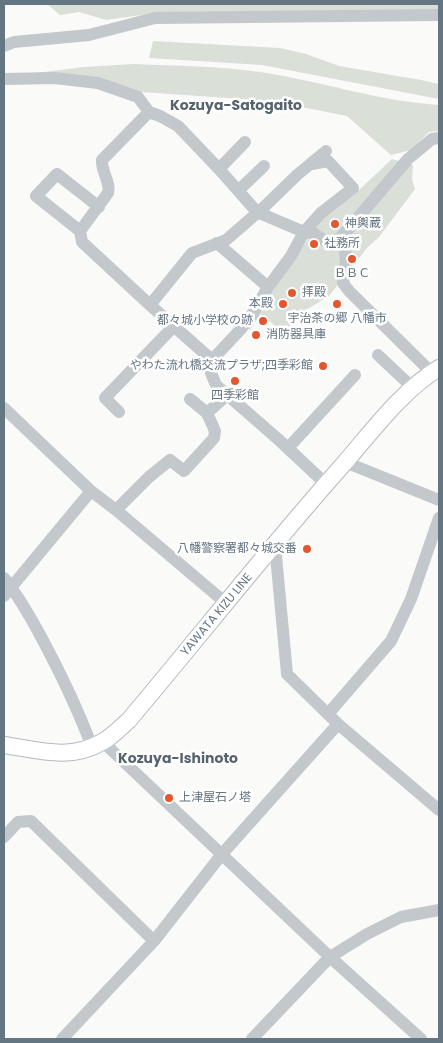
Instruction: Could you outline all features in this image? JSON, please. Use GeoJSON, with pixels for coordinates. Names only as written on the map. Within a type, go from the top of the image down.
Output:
{"type":"FeatureCollection","features":[{"type":"Feature","properties":{"kind":"main road","name":"YAWATA KIZU LINE"},"geometry":{"type":"LineString","coordinates":[[4,745],[44,753],[70,753],[98,745],[129,720],[345,462],[390,411],[413,388],[436,370]]}},
{"type":"Feature","properties":{"kind":"street"},"geometry":{"type":"LineString","coordinates":[[4,46],[14,42],[89,35],[155,18],[439,15]]}},
{"type":"Feature","properties":{"kind":"street"},"geometry":{"type":"LineString","coordinates":[[4,78],[54,78],[98,83],[138,97],[149,112],[178,126],[239,190],[257,212],[304,232],[313,233],[332,245],[344,234],[408,159],[432,139],[439,138]]}},
{"type":"Feature","properties":{"kind":"street"},"geometry":{"type":"LineString","coordinates":[[80,231],[99,207],[110,188],[102,166],[102,160],[149,112]]}},
{"type":"Feature","properties":{"kind":"street"},"geometry":{"type":"LineString","coordinates":[[219,169],[245,142]]}},
{"type":"Feature","properties":{"kind":"street"},"geometry":{"type":"LineString","coordinates":[[150,305],[192,253],[226,240],[326,151]]}},
{"type":"Feature","properties":{"kind":"street"},"geometry":{"type":"LineString","coordinates":[[312,164],[328,161],[352,188],[321,213],[304,232],[291,256],[268,287],[253,313],[212,360],[211,373],[216,385],[326,484]]}},
{"type":"Feature","properties":{"kind":"street"},"geometry":{"type":"LineString","coordinates":[[239,190],[264,166]]}},
{"type":"Feature","properties":{"kind":"street"},"geometry":{"type":"LineString","coordinates":[[99,207],[57,174],[36,196],[80,231],[82,242],[212,360]]}},
{"type":"Feature","properties":{"kind":"street"},"geometry":{"type":"LineString","coordinates":[[344,234],[346,263],[343,283],[349,291],[436,370]]}},
{"type":"Feature","properties":{"kind":"street"},"geometry":{"type":"LineString","coordinates":[[217,243],[268,287]]}},
{"type":"Feature","properties":{"kind":"street"},"geometry":{"type":"LineString","coordinates":[[119,412],[105,398],[174,326]]}},
{"type":"Feature","properties":{"kind":"street"},"geometry":{"type":"LineString","coordinates":[[378,355],[413,388]]}},
{"type":"Feature","properties":{"kind":"street"},"geometry":{"type":"LineString","coordinates":[[288,448],[355,375]]}},
{"type":"Feature","properties":{"kind":"street"},"geometry":{"type":"LineString","coordinates":[[207,414],[227,395]]}},
{"type":"Feature","properties":{"kind":"street"},"geometry":{"type":"LineString","coordinates":[[116,510],[149,477],[170,460],[184,471],[214,438],[215,431],[207,414],[190,399]]}},
{"type":"Feature","properties":{"kind":"street"},"geometry":{"type":"LineString","coordinates":[[4,408],[91,491],[227,604]]}},
{"type":"Feature","properties":{"kind":"street"},"geometry":{"type":"LineString","coordinates":[[345,462],[439,500]]}},
{"type":"Feature","properties":{"kind":"street"},"geometry":{"type":"LineString","coordinates":[[91,491],[6,587],[56,664],[79,713],[98,745],[222,854],[330,957],[421,1039]]}},
{"type":"Feature","properties":{"kind":"street"},"geometry":{"type":"LineString","coordinates":[[328,714],[391,641],[411,599],[439,518]]}},
{"type":"Feature","properties":{"kind":"street"},"geometry":{"type":"LineString","coordinates":[[275,546],[287,674],[338,724],[439,810]]}},
{"type":"Feature","properties":{"kind":"street"},"geometry":{"type":"LineString","coordinates":[[62,1039],[154,941],[222,854],[338,724]]}},
{"type":"Feature","properties":{"kind":"street"},"geometry":{"type":"LineString","coordinates":[[4,837],[18,822],[31,821],[154,941]]}},
{"type":"Feature","properties":{"kind":"street"},"geometry":{"type":"LineString","coordinates":[[252,1039],[330,957],[401,917],[439,910]]}},
{"type":"Feature","properties":{"kind":"shaded area"},"geometry":{"type":"Polygon","coordinates":[[[47,4],[439,4],[439,10],[156,13],[106,20],[79,12],[60,15],[47,4]]]}},
{"type":"Feature","properties":{"kind":"shaded area"},"geometry":{"type":"Polygon","coordinates":[[[153,41],[280,48],[306,54],[339,66],[439,84],[439,99],[262,65],[149,58],[153,41]]]}},
{"type":"Feature","properties":{"kind":"shaded area"},"geometry":{"type":"Polygon","coordinates":[[[134,64],[213,67],[260,72],[371,95],[439,105],[439,131],[429,132],[411,150],[391,155],[347,116],[271,101],[141,92],[28,74],[84,67],[134,64]]]}},
{"type":"Feature","properties":{"kind":"shaded area"},"geometry":{"type":"Polygon","coordinates":[[[392,159],[413,165],[412,179],[415,189],[379,237],[367,248],[329,296],[306,310],[288,330],[281,331],[261,314],[250,330],[246,327],[322,219],[358,191],[392,159]]]}},
{"type":"Feature","properties":{"kind":"place","name":"神輿蔵"},"geometry":{"type":"Point","coordinates":[335,224]}},
{"type":"Feature","properties":{"kind":"place","name":"社務所"},"geometry":{"type":"Point","coordinates":[314,244]}},
{"type":"Feature","properties":{"kind":"place","name":"ＢＢＣ"},"geometry":{"type":"Point","coordinates":[352,259]}},
{"type":"Feature","properties":{"kind":"place","name":"拝殿"},"geometry":{"type":"Point","coordinates":[292,293]}},
{"type":"Feature","properties":{"kind":"place","name":"本殿"},"geometry":{"type":"Point","coordinates":[283,304]}},
{"type":"Feature","properties":{"kind":"place","name":"宇治茶の郷 八幡市"},"geometry":{"type":"Point","coordinates":[337,304]}},
{"type":"Feature","properties":{"kind":"place","name":"都々城小学校の跡"},"geometry":{"type":"Point","coordinates":[263,321]}},
{"type":"Feature","properties":{"kind":"place","name":"消防器具庫"},"geometry":{"type":"Point","coordinates":[256,335]}},
{"type":"Feature","properties":{"kind":"place","name":"やわた流れ橋交流プラザ;四季彩館"},"geometry":{"type":"Point","coordinates":[323,366]}},
{"type":"Feature","properties":{"kind":"place","name":"四季彩館"},"geometry":{"type":"Point","coordinates":[235,381]}},
{"type":"Feature","properties":{"kind":"place","name":"八幡警察署都々城交番"},"geometry":{"type":"Point","coordinates":[307,549]}},
{"type":"Feature","properties":{"kind":"place","name":"上津屋石ノ塔"},"geometry":{"type":"Point","coordinates":[169,798]}},
{"type":"Feature","properties":{"kind":"district","name":"Kozuya-Satogaito"},"geometry":{"type":"Point","coordinates":[236,106]}},
{"type":"Feature","properties":{"kind":"district","name":"Kozuya-Ishinoto"},"geometry":{"type":"Point","coordinates":[178,759]}}]}
